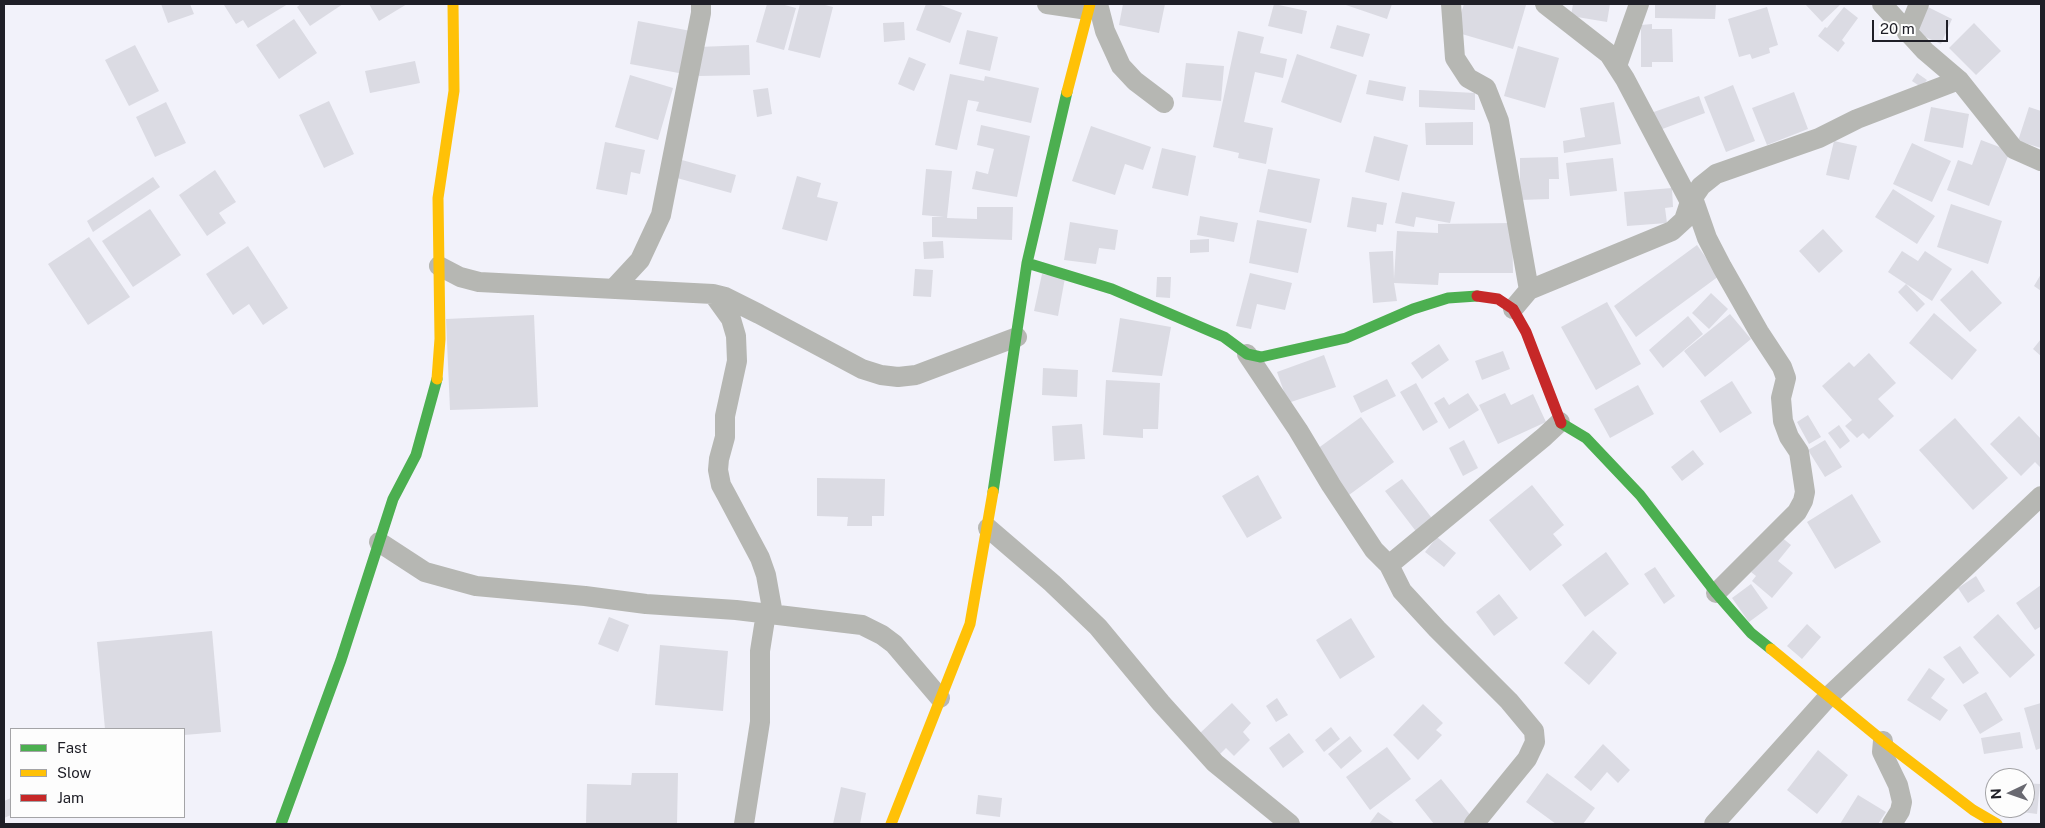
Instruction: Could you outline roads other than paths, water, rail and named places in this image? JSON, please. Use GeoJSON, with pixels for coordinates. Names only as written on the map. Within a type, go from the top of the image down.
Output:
{"type":"FeatureCollection","features":[{"type":"Feature","properties":{"kind":"street"},"geometry":{"type":"LineString","coordinates":[[282,824],[341,660],[393,499],[416,455],[438,380],[440,339],[438,198],[454,91],[453,4]]}},
{"type":"Feature","properties":{"kind":"street"},"geometry":{"type":"LineString","coordinates":[[614,288],[640,260],[661,215],[701,14],[701,4]]}},
{"type":"Feature","properties":{"kind":"street"},"geometry":{"type":"LineString","coordinates":[[1046,4],[1092,6]]}},
{"type":"Feature","properties":{"kind":"street"},"geometry":{"type":"LineString","coordinates":[[1452,4],[1456,58],[1468,78],[1486,88],[1499,121],[1529,290]]}},
{"type":"Feature","properties":{"kind":"street"},"geometry":{"type":"LineString","coordinates":[[1546,4],[1609,54],[1617,66],[1691,200],[1722,267],[1759,332],[1782,367],[1786,378],[1782,398],[1783,421],[1789,438],[1799,452],[1805,492],[1803,501],[1797,512],[1716,593]]}},
{"type":"Feature","properties":{"kind":"street"},"geometry":{"type":"LineString","coordinates":[[1617,66],[1639,4]]}},
{"type":"Feature","properties":{"kind":"street"},"geometry":{"type":"LineString","coordinates":[[1882,4],[1925,51],[1959,80],[1999,133],[2014,149],[2041,161]]}},
{"type":"Feature","properties":{"kind":"street"},"geometry":{"type":"LineString","coordinates":[[1908,33],[1919,4]]}},
{"type":"Feature","properties":{"kind":"street"},"geometry":{"type":"LineString","coordinates":[[1092,6],[1121,66],[1135,81],[1164,103]]}},
{"type":"Feature","properties":{"kind":"street"},"geometry":{"type":"LineString","coordinates":[[891,824],[970,624],[988,528],[1027,263],[1073,66],[1092,6]]}},
{"type":"Feature","properties":{"kind":"street"},"geometry":{"type":"LineString","coordinates":[[1513,309],[1529,290],[1672,231],[1684,220],[1691,200],[1701,186],[1716,174],[1819,138],[1857,119],[1959,80]]}},
{"type":"Feature","properties":{"kind":"street"},"geometry":{"type":"LineString","coordinates":[[1027,263],[1112,289],[1224,337],[1247,354],[1374,550],[1389,565],[1402,590],[1437,629],[1509,702],[1534,731],[1535,742],[1527,759],[1474,824]]}},
{"type":"Feature","properties":{"kind":"street"},"geometry":{"type":"LineString","coordinates":[[439,266],[460,278],[479,282],[714,294],[725,297],[759,314],[862,369],[881,375],[898,377],[916,375],[1017,337]]}},
{"type":"Feature","properties":{"kind":"street"},"geometry":{"type":"LineString","coordinates":[[714,294],[731,319],[736,336],[737,361],[725,416],[725,437],[718,470],[721,485],[760,558],[766,575],[769,614],[760,651],[760,722],[744,824]]}},
{"type":"Feature","properties":{"kind":"street"},"geometry":{"type":"LineString","coordinates":[[1247,354],[1261,357],[1346,338],[1413,309],[1448,298],[1473,295],[1498,299],[1513,309],[1526,332],[1560,422],[1586,438],[1640,495],[1716,593],[1752,633],[1883,741],[1973,810],[1997,824]]}},
{"type":"Feature","properties":{"kind":"street"},"geometry":{"type":"LineString","coordinates":[[1389,565],[1560,422]]}},
{"type":"Feature","properties":{"kind":"street"},"geometry":{"type":"LineString","coordinates":[[1714,824],[1829,696],[2039,504]]}},
{"type":"Feature","properties":{"kind":"street"},"geometry":{"type":"LineString","coordinates":[[988,528],[1052,583],[1098,627],[1160,703],[1215,762],[1290,824]]}},
{"type":"Feature","properties":{"kind":"street"},"geometry":{"type":"LineString","coordinates":[[379,542],[425,572],[476,586],[585,596],[646,604],[769,614],[862,625],[882,635],[894,644],[940,698]]}},
{"type":"Feature","properties":{"kind":"street"},"geometry":{"type":"LineString","coordinates":[[1883,741],[1882,752],[1898,785],[1902,802],[1900,811],[1892,824]]}}]}
